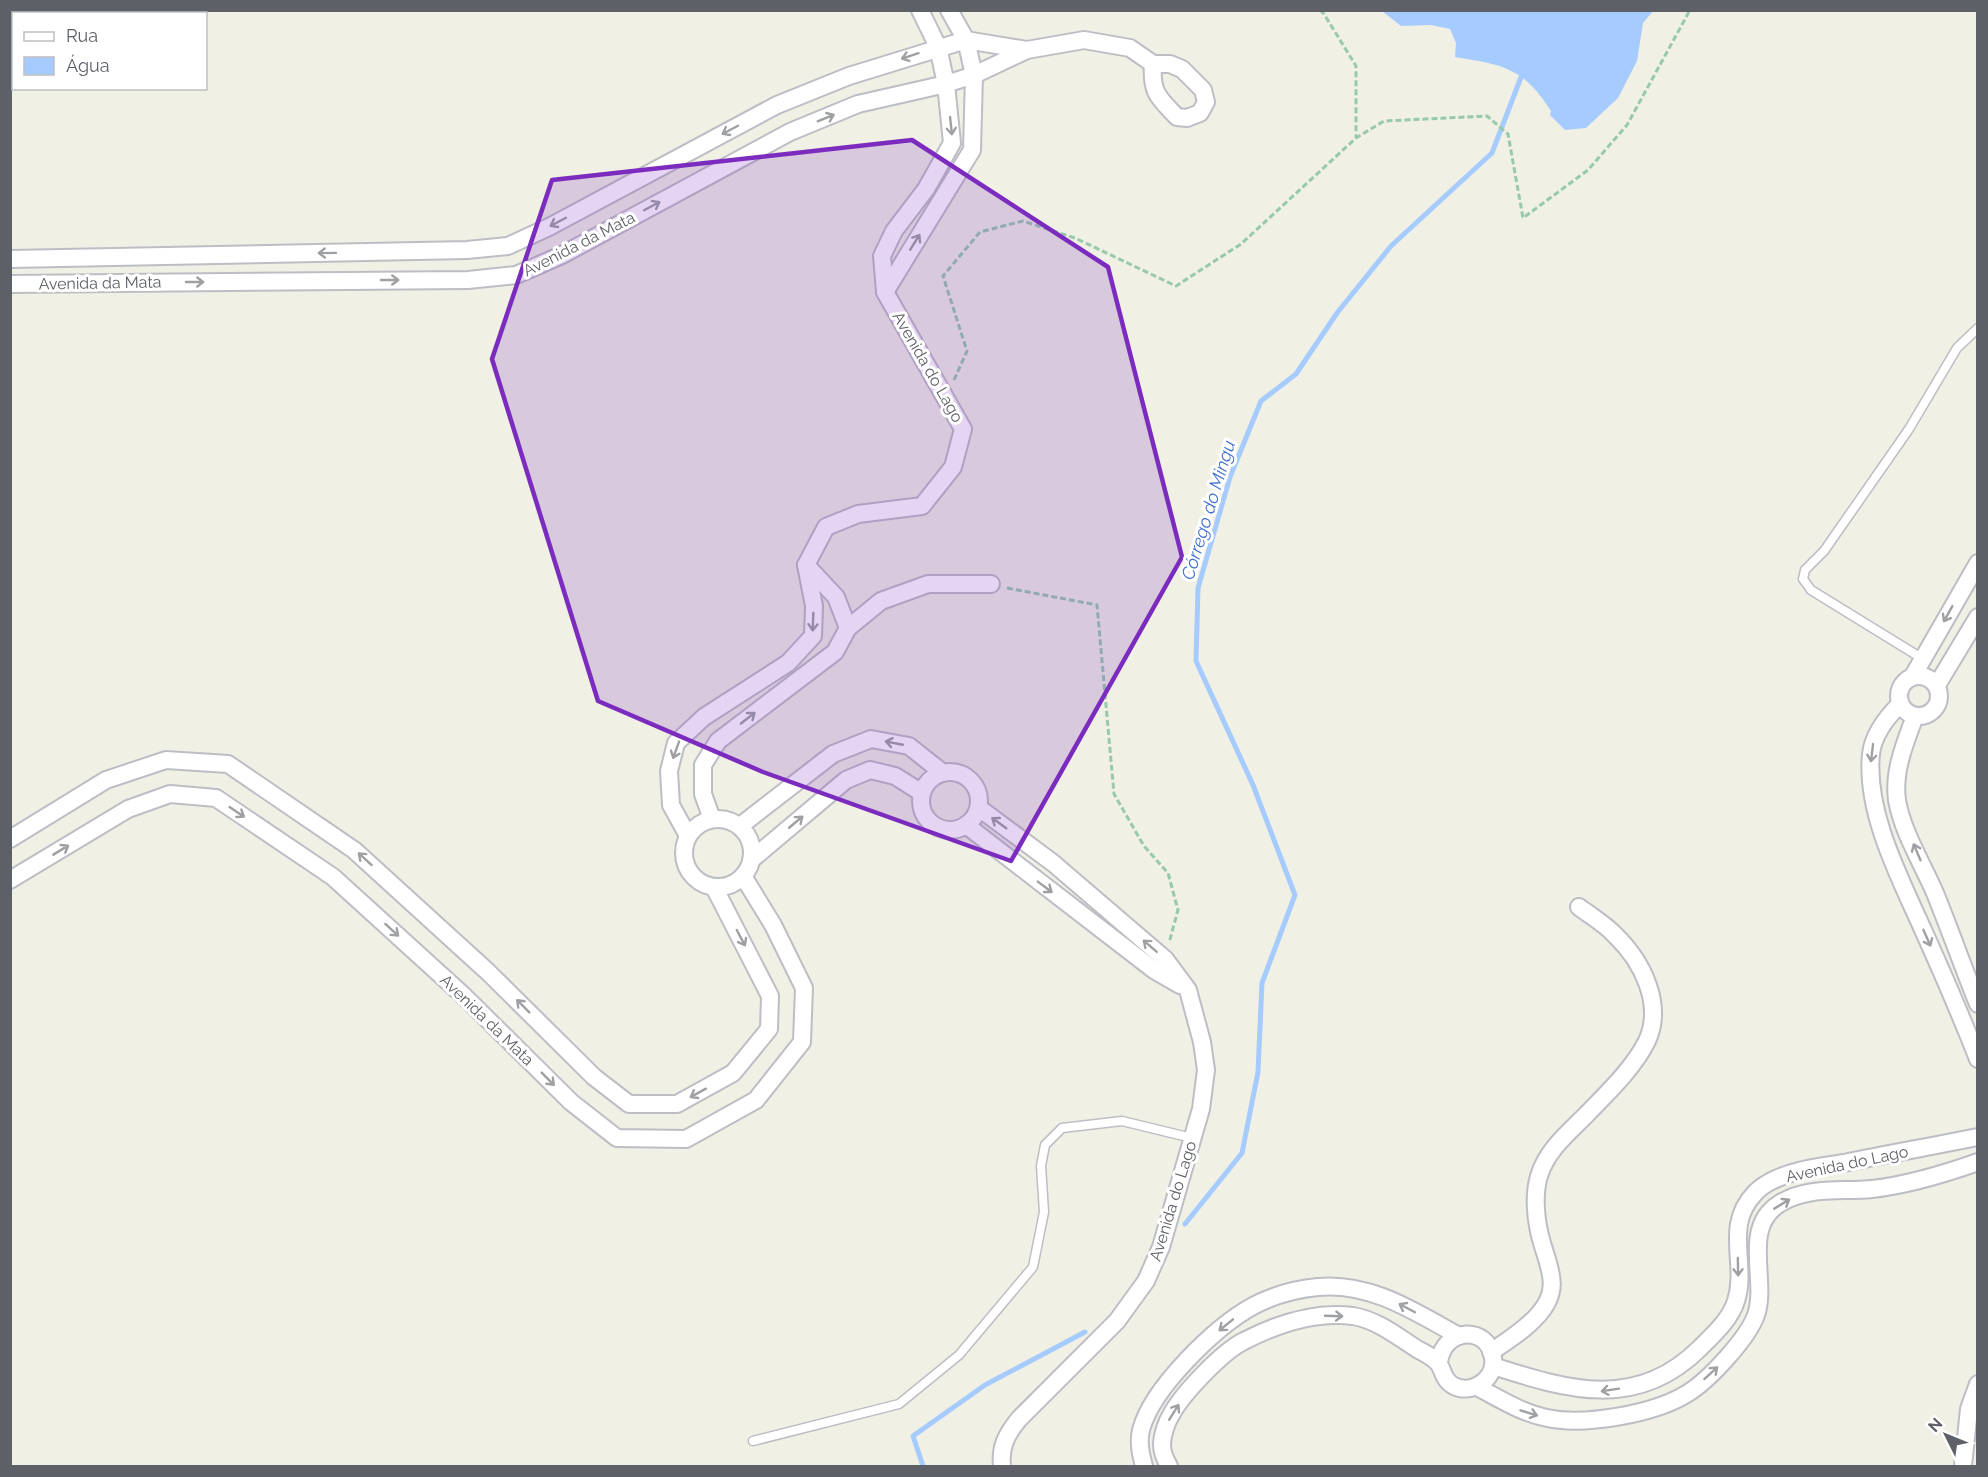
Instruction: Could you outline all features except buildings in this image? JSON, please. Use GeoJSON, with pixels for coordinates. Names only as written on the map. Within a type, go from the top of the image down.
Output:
{"type":"FeatureCollection","features":[{"type":"Feature","properties":{"kind":"street","name":"Avenida do Lago"},"geometry":{"type":"LineString","coordinates":[[806,564],[826,527],[858,514],[922,506],[953,467],[963,429],[885,292],[882,256],[894,231],[926,189],[952,143],[946,84],[939,47],[920,10]]}},
{"type":"Feature","properties":{"kind":"street","name":"Avenida do Lago"},"geometry":{"type":"LineString","coordinates":[[885,292],[972,150],[974,75],[966,40],[949,10]]}},
{"type":"Feature","properties":{"kind":"street","name":"Avenida da Mata"},"geometry":{"type":"LineString","coordinates":[[10,259],[466,250],[508,246],[549,227],[777,105],[849,76],[966,40]]}},
{"type":"Feature","properties":{"kind":"street"},"geometry":{"type":"LineString","coordinates":[[966,40],[1027,50],[1084,40],[1130,48],[1153,64]]}},
{"type":"Feature","properties":{"kind":"street","name":"Avenida da Mata"},"geometry":{"type":"LineString","coordinates":[[10,284],[468,280],[516,275],[562,255],[790,132],[858,104],[946,84],[974,75],[1027,50]]}},
{"type":"Feature","properties":{"kind":"street"},"geometry":{"type":"LineString","coordinates":[[806,564],[836,597],[848,628]]}},
{"type":"Feature","properties":{"kind":"street"},"geometry":{"type":"LineString","coordinates":[[688,836],[671,805],[669,771],[676,743],[704,717],[788,663],[813,636],[814,606],[806,564]]}},
{"type":"Feature","properties":{"kind":"street"},"geometry":{"type":"LineString","coordinates":[[1913,676],[1926,677],[1936,685],[1939,698],[1934,710],[1922,716],[1915,716],[1903,709],[1898,697],[1902,684],[1913,676],[1977,564]]}},
{"type":"Feature","properties":{"kind":"street"},"geometry":{"type":"LineString","coordinates":[[712,819],[703,794],[703,765],[718,741],[835,652],[848,628],[881,601],[928,584],[991,584]]}},
{"type":"Feature","properties":{"kind":"street"},"geometry":{"type":"LineString","coordinates":[[1936,685],[1977,617]]}},
{"type":"Feature","properties":{"kind":"street"},"geometry":{"type":"LineString","coordinates":[[1900,704],[1887,717],[1874,742],[1871,754],[1871,779],[1875,805],[1902,884],[1962,1017],[1977,1059]]}},
{"type":"Feature","properties":{"kind":"street"},"geometry":{"type":"LineString","coordinates":[[1915,716],[1901,751],[1897,799],[1902,817],[1936,895],[1977,1004]]}},
{"type":"Feature","properties":{"kind":"street"},"geometry":{"type":"LineString","coordinates":[[740,826],[833,754],[872,739],[909,746],[943,773]]}},
{"type":"Feature","properties":{"kind":"street","name":"Avenida da Mata"},"geometry":{"type":"LineString","coordinates":[[10,839],[106,780],[166,760],[228,764],[354,850],[488,972],[594,1077],[629,1104],[677,1104],[733,1073],[769,1029],[770,996],[714,886]]}},
{"type":"Feature","properties":{"kind":"street"},"geometry":{"type":"LineString","coordinates":[[751,860],[846,780],[862,773],[870,770],[895,776],[922,793]]}},
{"type":"Feature","properties":{"kind":"street"},"geometry":{"type":"LineString","coordinates":[[943,773],[963,774],[977,788],[979,808],[974,818],[957,829],[947,830],[937,827],[929,821],[921,803],[922,793],[927,784],[934,777],[943,773]]}},
{"type":"Feature","properties":{"kind":"street","name":"Avenida da Mata"},"geometry":{"type":"LineString","coordinates":[[10,880],[128,810],[170,794],[216,798],[333,877],[465,997],[571,1102],[617,1138],[686,1139],[756,1100],[802,1042],[804,988],[773,925],[743,876]]}},
{"type":"Feature","properties":{"kind":"street","name":"Avenida do Lago"},"geometry":{"type":"LineString","coordinates":[[979,808],[1053,863],[1165,959],[1188,990],[1202,1042],[1206,1070],[1201,1109],[1161,1247],[1146,1281],[1117,1321],[1018,1419],[1003,1443],[1002,1467]]}},
{"type":"Feature","properties":{"kind":"street"},"geometry":{"type":"LineString","coordinates":[[712,819],[732,821],[740,826],[748,836],[752,848],[751,860],[743,876],[734,883],[724,886],[703,884],[694,878],[687,869],[684,859],[684,848],[688,836],[702,822],[712,819]]}},
{"type":"Feature","properties":{"kind":"street"},"geometry":{"type":"LineString","coordinates":[[966,825],[1154,970],[1188,990]]}},
{"type":"Feature","properties":{"kind":"street"},"geometry":{"type":"LineString","coordinates":[[1477,1386],[1485,1381],[1492,1359],[1539,1315],[1550,1295],[1551,1266],[1542,1242],[1536,1207],[1539,1176],[1550,1152],[1607,1093],[1640,1054],[1653,1024],[1652,999],[1638,963],[1613,932],[1579,907]]}},
{"type":"Feature","properties":{"kind":"street","name":"Avenida do Lago"},"geometry":{"type":"LineString","coordinates":[[1144,1467],[1139,1446],[1141,1431],[1156,1396],[1212,1336],[1238,1315],[1277,1295],[1319,1287],[1360,1289],[1388,1297],[1459,1336],[1476,1336],[1484,1341],[1492,1359],[1544,1383],[1601,1392],[1634,1386],[1672,1372],[1690,1358],[1727,1318],[1736,1301],[1737,1227],[1744,1207],[1755,1191],[1787,1174],[1977,1137]]}},
{"type":"Feature","properties":{"kind":"street","name":"Avenida do Lago"},"geometry":{"type":"LineString","coordinates":[[1169,1467],[1162,1447],[1170,1415],[1212,1367],[1241,1342],[1282,1324],[1324,1315],[1354,1316],[1378,1323],[1439,1362],[1440,1371],[1451,1385],[1469,1389],[1477,1386],[1521,1410],[1549,1419],[1592,1420],[1644,1412],[1689,1393],[1727,1358],[1751,1328],[1760,1302],[1759,1239],[1768,1213],[1779,1204],[1815,1191],[1873,1189],[1938,1176],[1977,1162]]}},
{"type":"Feature","properties":{"kind":"street"},"geometry":{"type":"LineString","coordinates":[[1439,1362],[1444,1346],[1451,1339],[1459,1336]]}},
{"type":"Feature","properties":{"kind":"street"},"geometry":{"type":"LineString","coordinates":[[1964,1467],[1970,1409],[1977,1384]]}},
{"type":"Feature","properties":{"kind":"lane"},"geometry":{"type":"LineString","coordinates":[[1923,659],[1811,590],[1803,579],[1805,570],[1824,551],[1909,429],[1957,348],[1977,328]]}},
{"type":"Feature","properties":{"kind":"lane"},"geometry":{"type":"LineString","coordinates":[[753,1441],[899,1404],[959,1355],[1033,1267],[1044,1212],[1041,1166],[1045,1145],[1062,1128],[1122,1121],[1192,1138]]}},
{"type":"Feature","properties":{"kind":"path"},"geometry":{"type":"LineString","coordinates":[[1320,10],[1356,66],[1356,138]]}},
{"type":"Feature","properties":{"kind":"path"},"geometry":{"type":"LineString","coordinates":[[946,399],[967,351],[943,276],[980,232],[1023,221],[1075,238],[1176,286],[1241,244],[1356,138],[1384,121],[1487,116],[1508,134],[1523,218],[1588,170],[1627,125],[1690,10]]}},
{"type":"Feature","properties":{"kind":"path"},"geometry":{"type":"LineString","coordinates":[[991,584],[1097,605],[1114,794],[1144,846],[1168,873],[1178,910],[1165,959]]}},
{"type":"Feature","properties":{"kind":"highlighted area"},"geometry":{"type":"Polygon","coordinates":[[[912,140],[1108,267],[1182,557],[1011,861],[763,772],[598,701],[492,359],[552,180],[912,140]]]}},
{"type":"Feature","properties":{"kind":"water"},"geometry":{"type":"Polygon","coordinates":[[[1382,11],[1653,11],[1643,23],[1637,61],[1618,98],[1586,128],[1565,130],[1550,115],[1551,111],[1541,96],[1521,77],[1499,66],[1455,57],[1456,43],[1450,29],[1431,25],[1401,26],[1382,11]]]}},
{"type":"Feature","properties":{"kind":"waterway","name":"Córrego do Mingu"},"geometry":{"type":"LineString","coordinates":[[1185,1224],[1242,1153],[1258,1072],[1262,983],[1295,895],[1253,785],[1196,661],[1198,588],[1230,477],[1261,401],[1296,374],[1337,313],[1391,246],[1492,153],[1523,72]]}},
{"type":"Feature","properties":{"kind":"waterway","name":"Córrego do Mingu"},"geometry":{"type":"LineString","coordinates":[[923,1466],[913,1436],[985,1385],[1085,1332]]}}]}
